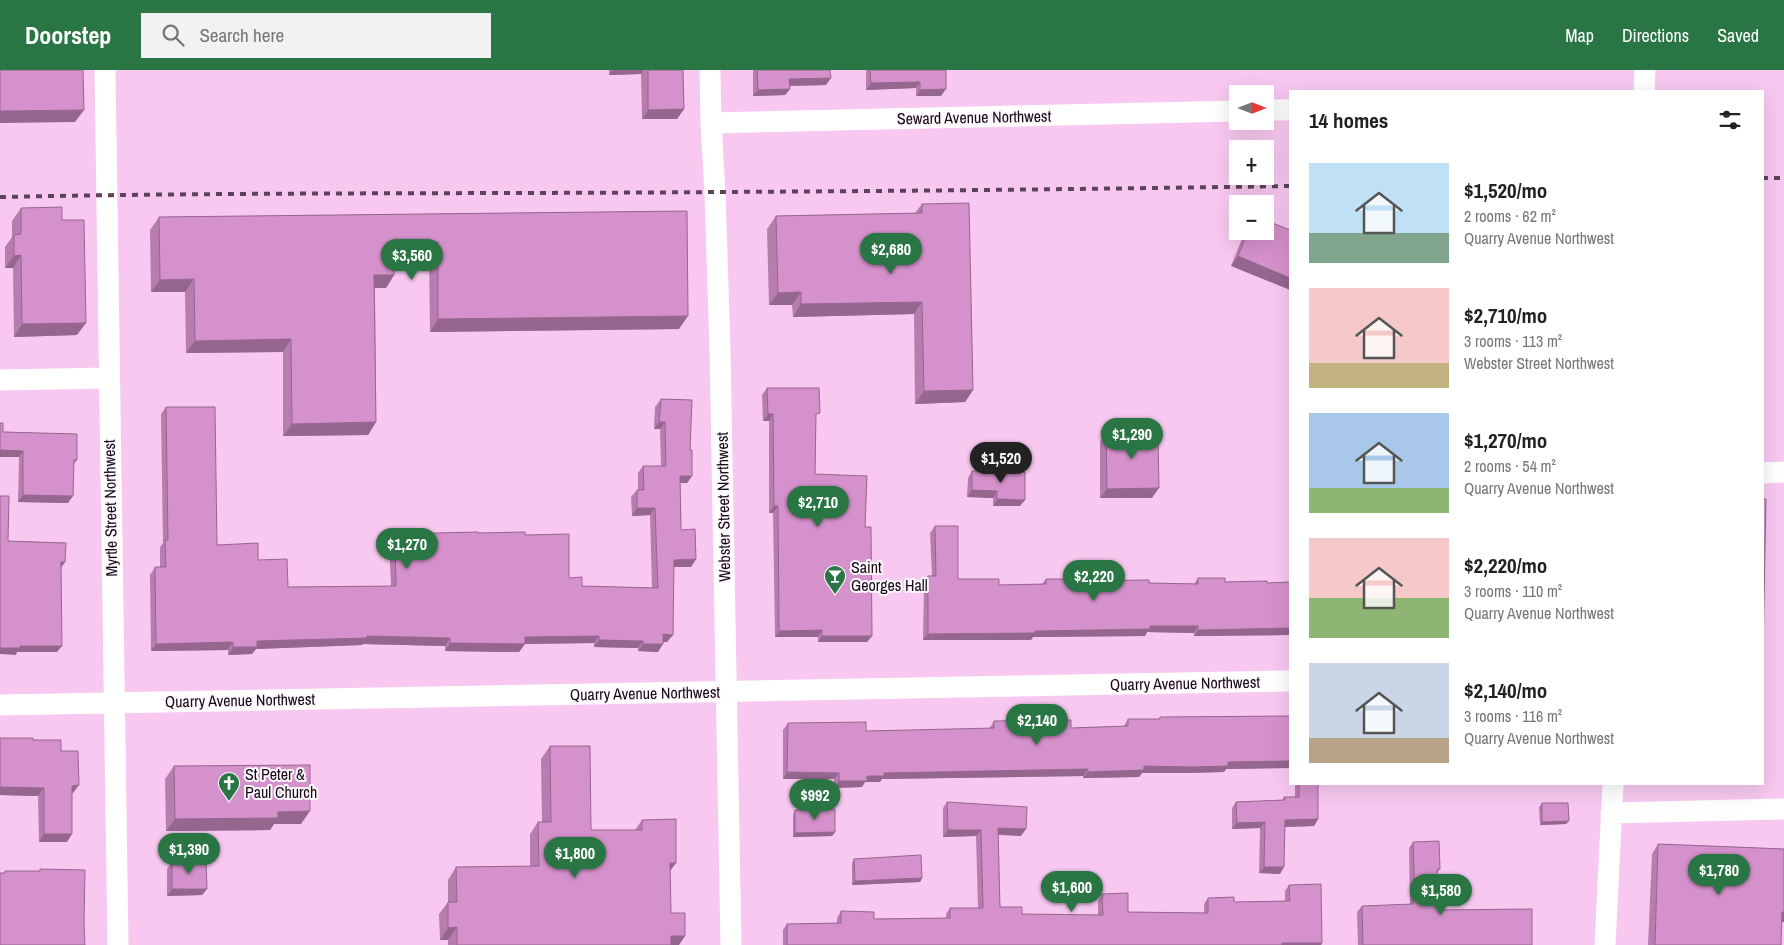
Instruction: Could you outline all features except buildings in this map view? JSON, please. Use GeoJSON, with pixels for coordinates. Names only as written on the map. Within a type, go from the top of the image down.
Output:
{"type":"FeatureCollection","features":[{"type":"Feature","properties":{"kind":"street","name":"Myrtle Street Northwest"},"geometry":{"type":"LineString","coordinates":[[105,70],[108,378],[118,945]]}},
{"type":"Feature","properties":{"kind":"street","name":"Webster Street Northwest"},"geometry":{"type":"LineString","coordinates":[[710,70],[724,517],[725,691],[731,945]]}},
{"type":"Feature","properties":{"kind":"street"},"geometry":{"type":"LineString","coordinates":[[1644,90],[1645,70]]}},
{"type":"Feature","properties":{"kind":"street"},"geometry":{"type":"LineString","coordinates":[[1274,110],[1289,110]]}},
{"type":"Feature","properties":{"kind":"street","name":"Seward Avenue Northwest"},"geometry":{"type":"LineString","coordinates":[[711,123],[1229,111]]}},
{"type":"Feature","properties":{"kind":"street"},"geometry":{"type":"LineString","coordinates":[[0,380],[108,378]]}},
{"type":"Feature","properties":{"kind":"street"},"geometry":{"type":"LineString","coordinates":[[1764,472],[1784,472]]}},
{"type":"Feature","properties":{"kind":"street","name":"Quarry Avenue Northwest"},"geometry":{"type":"LineString","coordinates":[[0,705],[1289,681]]}},
{"type":"Feature","properties":{"kind":"street"},"geometry":{"type":"LineString","coordinates":[[1605,945],[1613,785]]}},
{"type":"Feature","properties":{"kind":"street"},"geometry":{"type":"LineString","coordinates":[[1611,813],[1784,809]]}},
{"type":"Feature","properties":{"kind":"railway"},"geometry":{"type":"LineString","coordinates":[[1764,178],[1784,178]]}},
{"type":"Feature","properties":{"kind":"railway"},"geometry":{"type":"LineString","coordinates":[[0,197],[1289,186]]}},
{"type":"Feature","properties":{"kind":"place","name":"Saint Georges Hall"},"geometry":{"type":"Point","coordinates":[835,595]}},
{"type":"Feature","properties":{"kind":"place","name":"St Peter & Paul Church"},"geometry":{"type":"Point","coordinates":[229,802]}}]}
